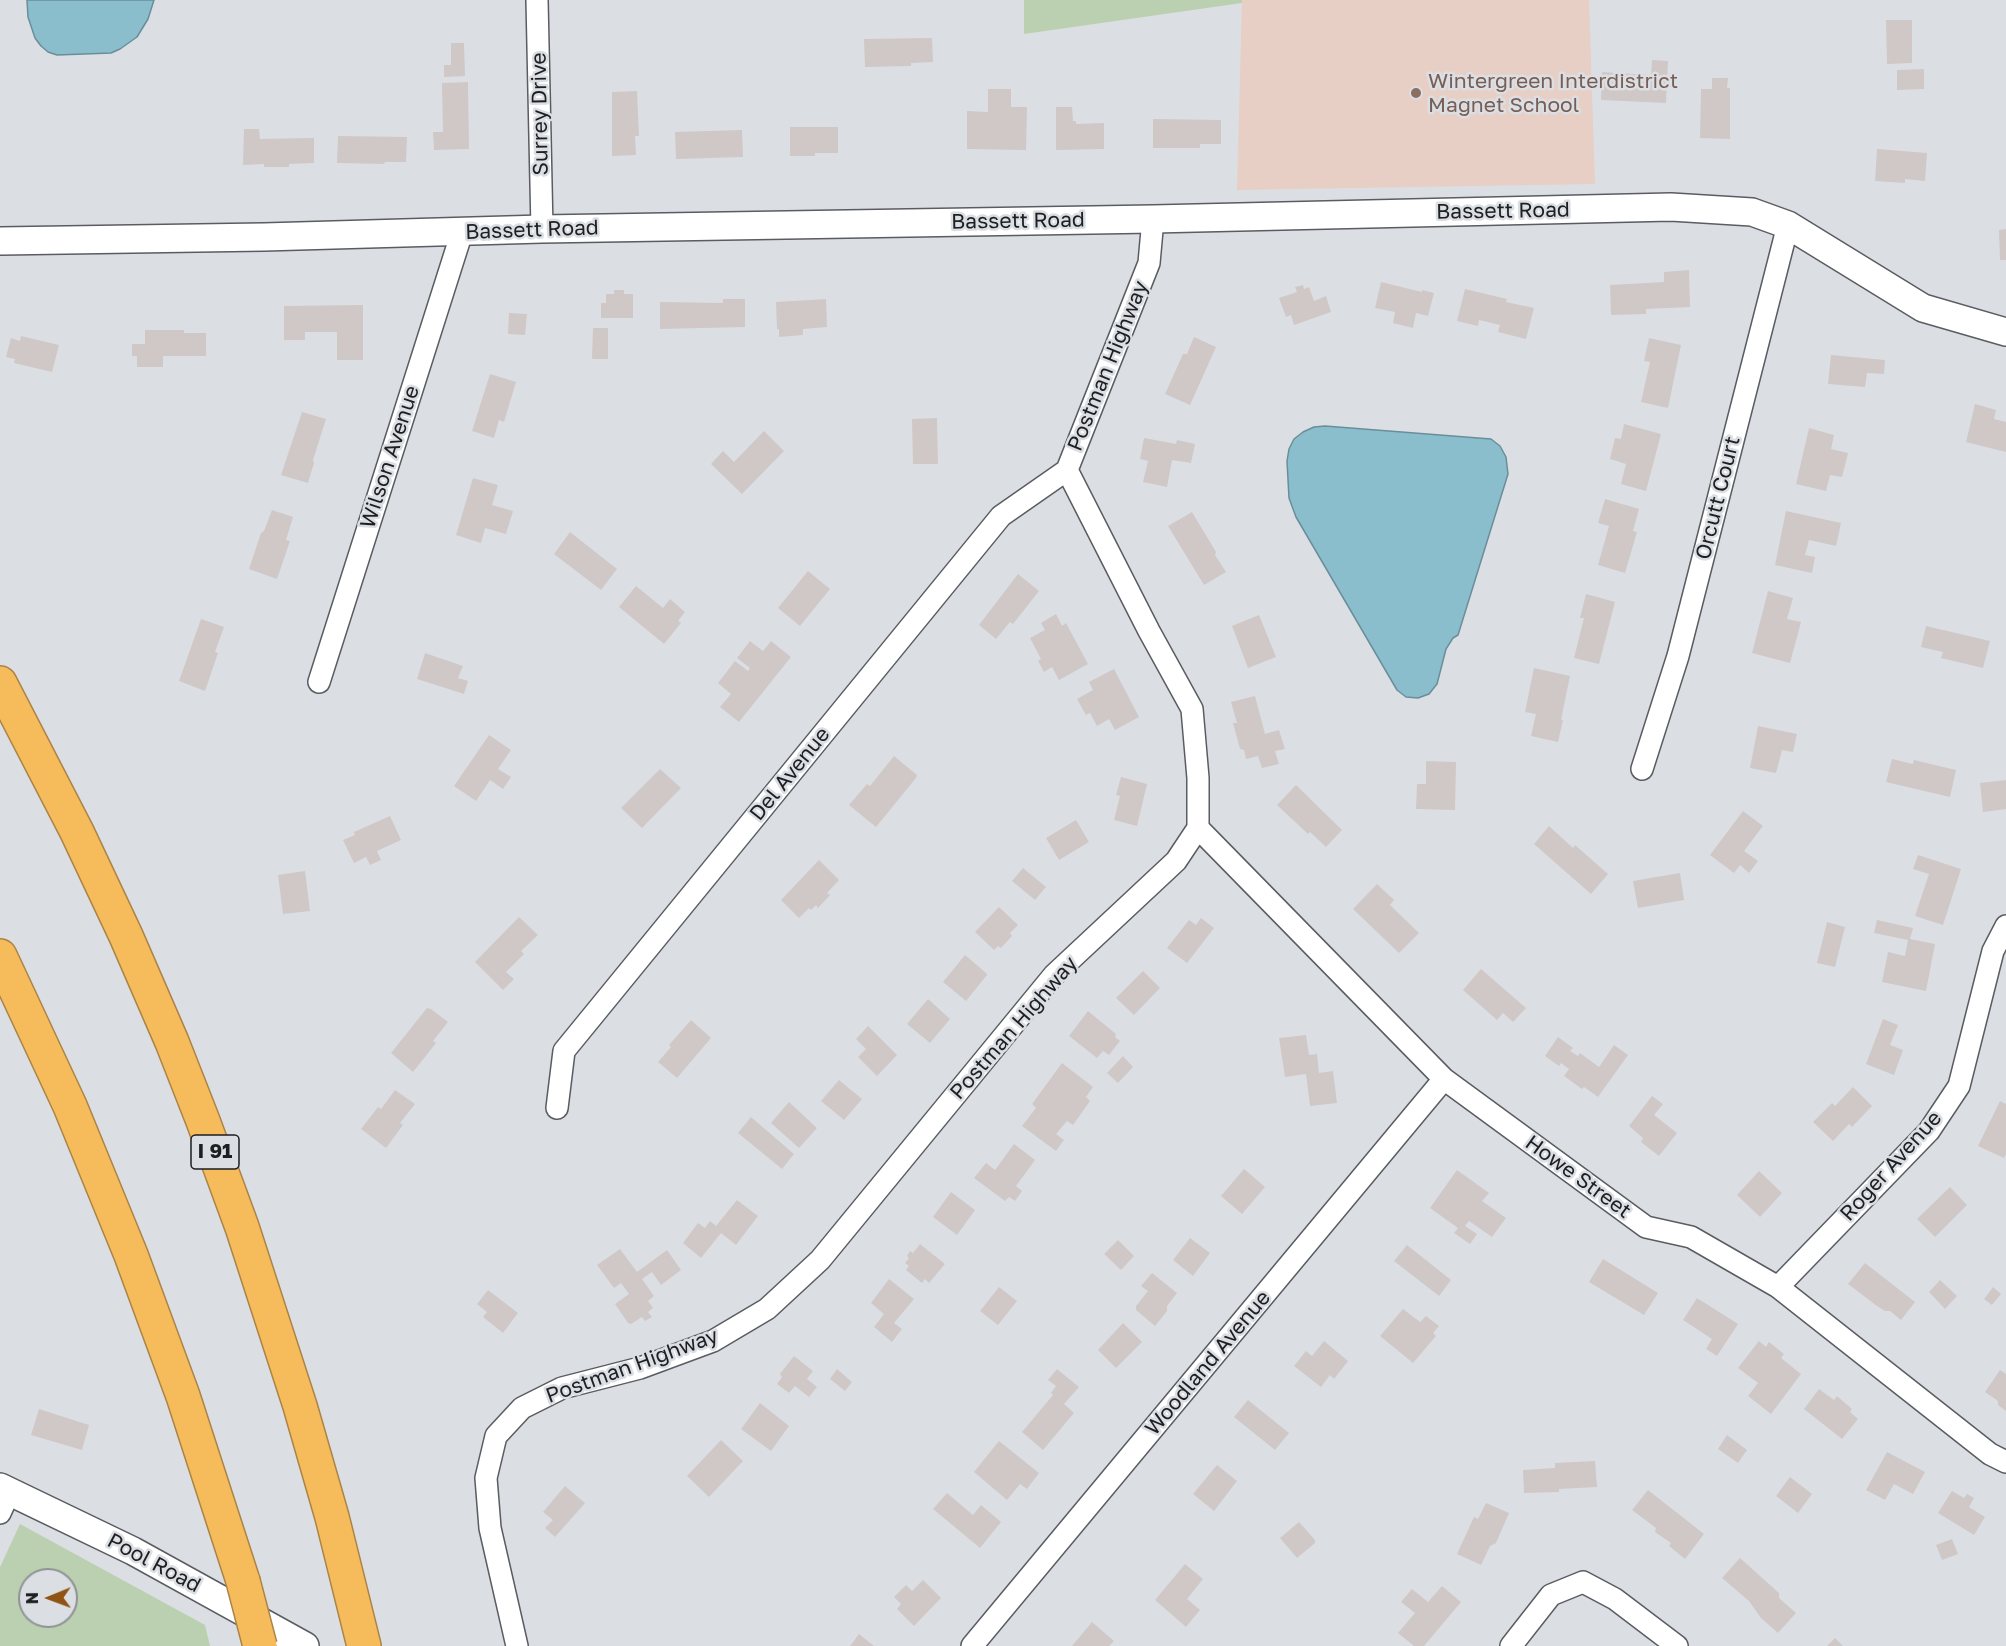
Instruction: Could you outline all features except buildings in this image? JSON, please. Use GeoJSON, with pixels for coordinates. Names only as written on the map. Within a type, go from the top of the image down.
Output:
{"type":"FeatureCollection","features":[{"type":"Feature","properties":{"kind":"highway","name":"I 91"},"geometry":{"type":"LineString","coordinates":[[0,682],[67,812],[126,936],[203,1121],[246,1238],[300,1406],[332,1517],[364,1646]]}},
{"type":"Feature","properties":{"kind":"highway"},"geometry":{"type":"LineString","coordinates":[[0,956],[70,1106],[132,1255],[190,1418],[243,1581],[260,1646]]}},
{"type":"Feature","properties":{"kind":"street","name":"Surrey Drive"},"geometry":{"type":"LineString","coordinates":[[537,0],[542,229]]}},
{"type":"Feature","properties":{"kind":"street","name":"Bassett Road"},"geometry":{"type":"LineString","coordinates":[[0,241],[1671,207],[1752,212],[1788,225],[1923,308],[2006,332]]}},
{"type":"Feature","properties":{"kind":"street","name":"Postman Highway"},"geometry":{"type":"LineString","coordinates":[[517,1646],[490,1528],[486,1478],[496,1436],[522,1408],[562,1388],[640,1368],[713,1341],[767,1309],[820,1260],[1054,975],[1176,861],[1197,828],[1198,778],[1192,708],[1149,631],[1067,470],[1149,263],[1153,219]]}},
{"type":"Feature","properties":{"kind":"street","name":"Orcutt Court"},"geometry":{"type":"LineString","coordinates":[[1641,769],[1678,656],[1788,225]]}},
{"type":"Feature","properties":{"kind":"street","name":"Wilson Avenue"},"geometry":{"type":"LineString","coordinates":[[319,682],[462,232]]}},
{"type":"Feature","properties":{"kind":"street","name":"Del Avenue"},"geometry":{"type":"LineString","coordinates":[[557,1108],[564,1051],[1001,516],[1067,470]]}},
{"type":"Feature","properties":{"kind":"street","name":"Howe Street"},"geometry":{"type":"LineString","coordinates":[[1197,828],[1444,1079],[1646,1227],[1691,1236],[1778,1287],[1990,1454],[2006,1461]]}},
{"type":"Feature","properties":{"kind":"street","name":"Roger Avenue"},"geometry":{"type":"LineString","coordinates":[[1778,1287],[1929,1131],[1959,1086],[1993,951],[2006,926]]}},
{"type":"Feature","properties":{"kind":"street","name":"Woodland Avenue"},"geometry":{"type":"LineString","coordinates":[[972,1646],[1444,1079]]}},
{"type":"Feature","properties":{"kind":"street","name":"Pool Road"},"geometry":{"type":"LineString","coordinates":[[3,1497],[133,1551],[305,1646]]}},
{"type":"Feature","properties":{"kind":"street"},"geometry":{"type":"LineString","coordinates":[[1511,1646],[1551,1595],[1583,1582],[1615,1599],[1677,1646]]}},
{"type":"Feature","properties":{"kind":"shaded area","name":"Wintergreen Interdistrict Magnet School"},"geometry":{"type":"Polygon","coordinates":[[[1242,0],[1589,0],[1595,184],[1237,190],[1242,0]]]}},
{"type":"Feature","properties":{"kind":"green space"},"geometry":{"type":"Polygon","coordinates":[[[1024,0],[1242,0],[1242,3],[1024,34],[1024,0]]]}},
{"type":"Feature","properties":{"kind":"green space"},"geometry":{"type":"Polygon","coordinates":[[[20,1524],[205,1625],[210,1646],[0,1646],[0,1567],[20,1524]]]}},
{"type":"Feature","properties":{"kind":"water"},"geometry":{"type":"Polygon","coordinates":[[[27,0],[154,0],[148,19],[137,37],[120,49],[111,53],[57,55],[48,52],[35,38],[28,17],[27,0]]]}},
{"type":"Feature","properties":{"kind":"water"},"geometry":{"type":"Polygon","coordinates":[[[1314,427],[1491,439],[1500,446],[1506,457],[1508,474],[1458,635],[1453,638],[1446,649],[1437,684],[1429,694],[1418,698],[1406,697],[1397,690],[1296,517],[1289,498],[1287,461],[1289,449],[1294,439],[1303,432],[1314,427]]]}},
{"type":"Feature","properties":{"kind":"place","name":"Wintergreen Interdistrict Magnet School"},"geometry":{"type":"Point","coordinates":[1416,93]}}]}
